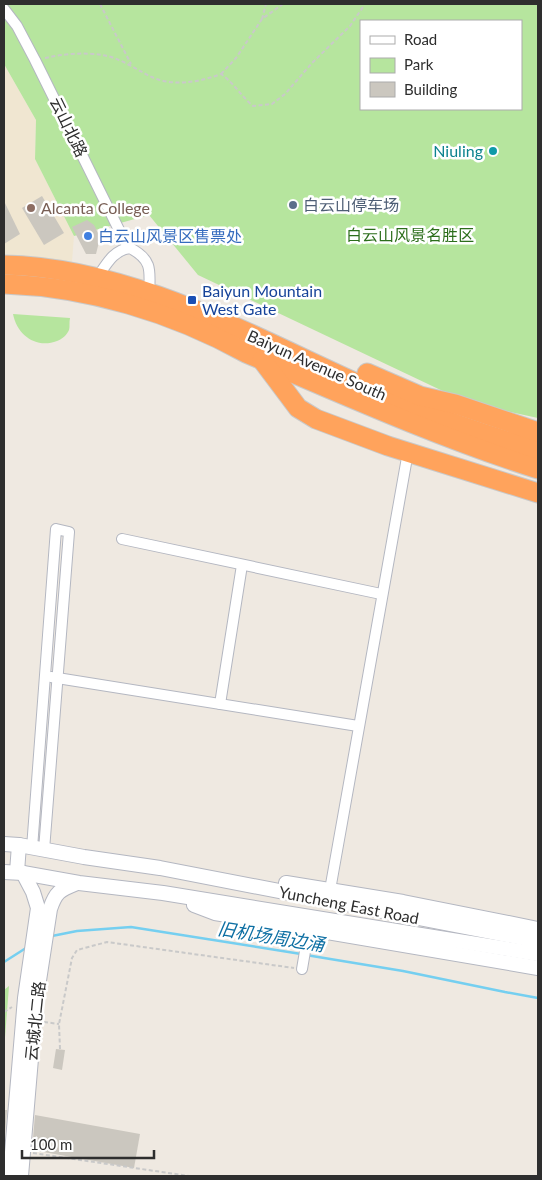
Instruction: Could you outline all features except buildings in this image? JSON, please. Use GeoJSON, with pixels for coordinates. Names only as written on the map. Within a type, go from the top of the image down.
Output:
{"type":"FeatureCollection","features":[{"type":"Feature","properties":{"kind":"highway","name":"Baiyun Avenue South"},"geometry":{"type":"LineString","coordinates":[[4,265],[48,268],[127,286],[180,321],[261,359],[396,416],[495,455],[538,469]]}},
{"type":"Feature","properties":{"kind":"highway","name":"Baiyun Avenue South"},"geometry":{"type":"LineString","coordinates":[[4,275],[97,278]]}},
{"type":"Feature","properties":{"kind":"highway","name":"Baiyun Avenue South"},"geometry":{"type":"LineString","coordinates":[[4,284],[69,290],[193,309],[409,406],[470,429],[538,450]]}},
{"type":"Feature","properties":{"kind":"highway","name":"Baiyun Avenue South"},"geometry":{"type":"LineString","coordinates":[[4,295],[76,301],[121,310],[149,302]]}},
{"type":"Feature","properties":{"kind":"highway"},"geometry":{"type":"LineString","coordinates":[[273,344],[328,356],[420,396],[455,404],[538,432]]}},
{"type":"Feature","properties":{"kind":"highway"},"geometry":{"type":"LineString","coordinates":[[261,359],[298,408],[316,419],[361,437],[538,493]]}},
{"type":"Feature","properties":{"kind":"street","name":"云山北路"},"geometry":{"type":"LineString","coordinates":[[4,8],[17,26],[35,60],[124,240],[130,248],[146,259],[150,273],[149,302]]}},
{"type":"Feature","properties":{"kind":"street"},"geometry":{"type":"LineString","coordinates":[[97,278],[109,260],[120,249],[130,248]]}},
{"type":"Feature","properties":{"kind":"street"},"geometry":{"type":"LineString","coordinates":[[330,890],[408,452]]}},
{"type":"Feature","properties":{"kind":"street"},"geometry":{"type":"LineString","coordinates":[[15,872],[32,848],[58,678],[69,532],[56,529],[32,848]]}},
{"type":"Feature","properties":{"kind":"street"},"geometry":{"type":"LineString","coordinates":[[122,539],[382,594]]}},
{"type":"Feature","properties":{"kind":"street"},"geometry":{"type":"LineString","coordinates":[[220,704],[242,564]]}},
{"type":"Feature","properties":{"kind":"street"},"geometry":{"type":"LineString","coordinates":[[45,676],[358,726]]}},
{"type":"Feature","properties":{"kind":"street","name":"Yuncheng East Road"},"geometry":{"type":"LineString","coordinates":[[4,844],[160,868],[538,941]]}},
{"type":"Feature","properties":{"kind":"street","name":"Yuncheng East Road"},"geometry":{"type":"LineString","coordinates":[[160,868],[190,865],[266,880],[402,902],[538,929]]}},
{"type":"Feature","properties":{"kind":"street","name":"Yuncheng East Road"},"geometry":{"type":"LineString","coordinates":[[15,872],[79,883],[163,893],[538,954]]}},
{"type":"Feature","properties":{"kind":"street","name":"云城北二路"},"geometry":{"type":"LineString","coordinates":[[15,872],[33,892],[43,919]]}},
{"type":"Feature","properties":{"kind":"street","name":"云城北二路"},"geometry":{"type":"LineString","coordinates":[[10,1176],[31,999],[43,919],[50,909],[57,892],[79,883]]}},
{"type":"Feature","properties":{"kind":"street","name":"Yuncheng East Road"},"geometry":{"type":"LineString","coordinates":[[163,893],[215,913],[309,933],[398,945],[538,968]]}},
{"type":"Feature","properties":{"kind":"street"},"geometry":{"type":"LineString","coordinates":[[302,969],[309,933]]}},
{"type":"Feature","properties":{"kind":"street","name":"云城北二路"},"geometry":{"type":"LineString","coordinates":[[21,1176],[34,1021],[31,999]]}},
{"type":"Feature","properties":{"kind":"path"},"geometry":{"type":"LineString","coordinates":[[100,4],[131,64]]}},
{"type":"Feature","properties":{"kind":"path"},"geometry":{"type":"LineString","coordinates":[[35,60],[62,54],[103,55],[131,64],[146,74],[164,82],[202,81],[221,74],[236,58],[262,19],[266,4]]}},
{"type":"Feature","properties":{"kind":"path"},"geometry":{"type":"LineString","coordinates":[[262,19],[283,4]]}},
{"type":"Feature","properties":{"kind":"path"},"geometry":{"type":"LineString","coordinates":[[221,74],[232,82],[243,98],[253,106],[272,104],[285,94],[312,63],[350,26],[365,4]]}},
{"type":"Feature","properties":{"kind":"path"},"geometry":{"type":"LineString","coordinates":[[60,1049],[59,1024],[72,958],[76,950],[107,942],[302,969]]}},
{"type":"Feature","properties":{"kind":"path"},"geometry":{"type":"LineString","coordinates":[[4,1012],[12,1007]]}},
{"type":"Feature","properties":{"kind":"path"},"geometry":{"type":"LineString","coordinates":[[34,1021],[59,1024]]}},
{"type":"Feature","properties":{"kind":"path"},"geometry":{"type":"LineString","coordinates":[[23,1151],[189,1176]]}},
{"type":"Feature","properties":{"kind":"shaded area","name":"Alcanta College"},"geometry":{"type":"Polygon","coordinates":[[[4,64],[36,120],[35,159],[74,236],[72,262],[4,254],[4,64]]]}},
{"type":"Feature","properties":{"kind":"green space","name":"白云山风景名胜区"},"geometry":{"type":"Polygon","coordinates":[[[4,4],[538,4],[538,418],[468,403],[198,275],[149,215],[74,236],[35,159],[36,120],[4,64],[4,4]]]}},
{"type":"Feature","properties":{"kind":"green space"},"geometry":{"type":"Polygon","coordinates":[[[13,314],[70,318],[69,330],[64,337],[57,341],[49,343],[35,342],[23,334],[15,322],[13,314]]]}},
{"type":"Feature","properties":{"kind":"green space"},"geometry":{"type":"Polygon","coordinates":[[[9,986],[4,1050],[4,990],[9,986]]]}},
{"type":"Feature","properties":{"kind":"waterway","name":"旧机场周边涌"},"geometry":{"type":"LineString","coordinates":[[52,936],[77,931],[131,927],[301,954]]}},
{"type":"Feature","properties":{"kind":"waterway","name":"旧机场周边涌"},"geometry":{"type":"LineString","coordinates":[[4,962],[26,948]]}},
{"type":"Feature","properties":{"kind":"waterway","name":"旧机场周边涌"},"geometry":{"type":"LineString","coordinates":[[306,955],[403,971],[538,998]]}},
{"type":"Feature","properties":{"kind":"place","name":"Niuling"},"geometry":{"type":"Point","coordinates":[493,151]}},
{"type":"Feature","properties":{"kind":"place","name":"白云山停车场"},"geometry":{"type":"Point","coordinates":[293,205]}},
{"type":"Feature","properties":{"kind":"place","name":"Alcanta College"},"geometry":{"type":"Point","coordinates":[31,208]}},
{"type":"Feature","properties":{"kind":"place","name":"白云山风景区售票处"},"geometry":{"type":"Point","coordinates":[88,236]}},
{"type":"Feature","properties":{"kind":"place","name":"Baiyun Mountain West Gate"},"geometry":{"type":"Point","coordinates":[192,300]}}]}
